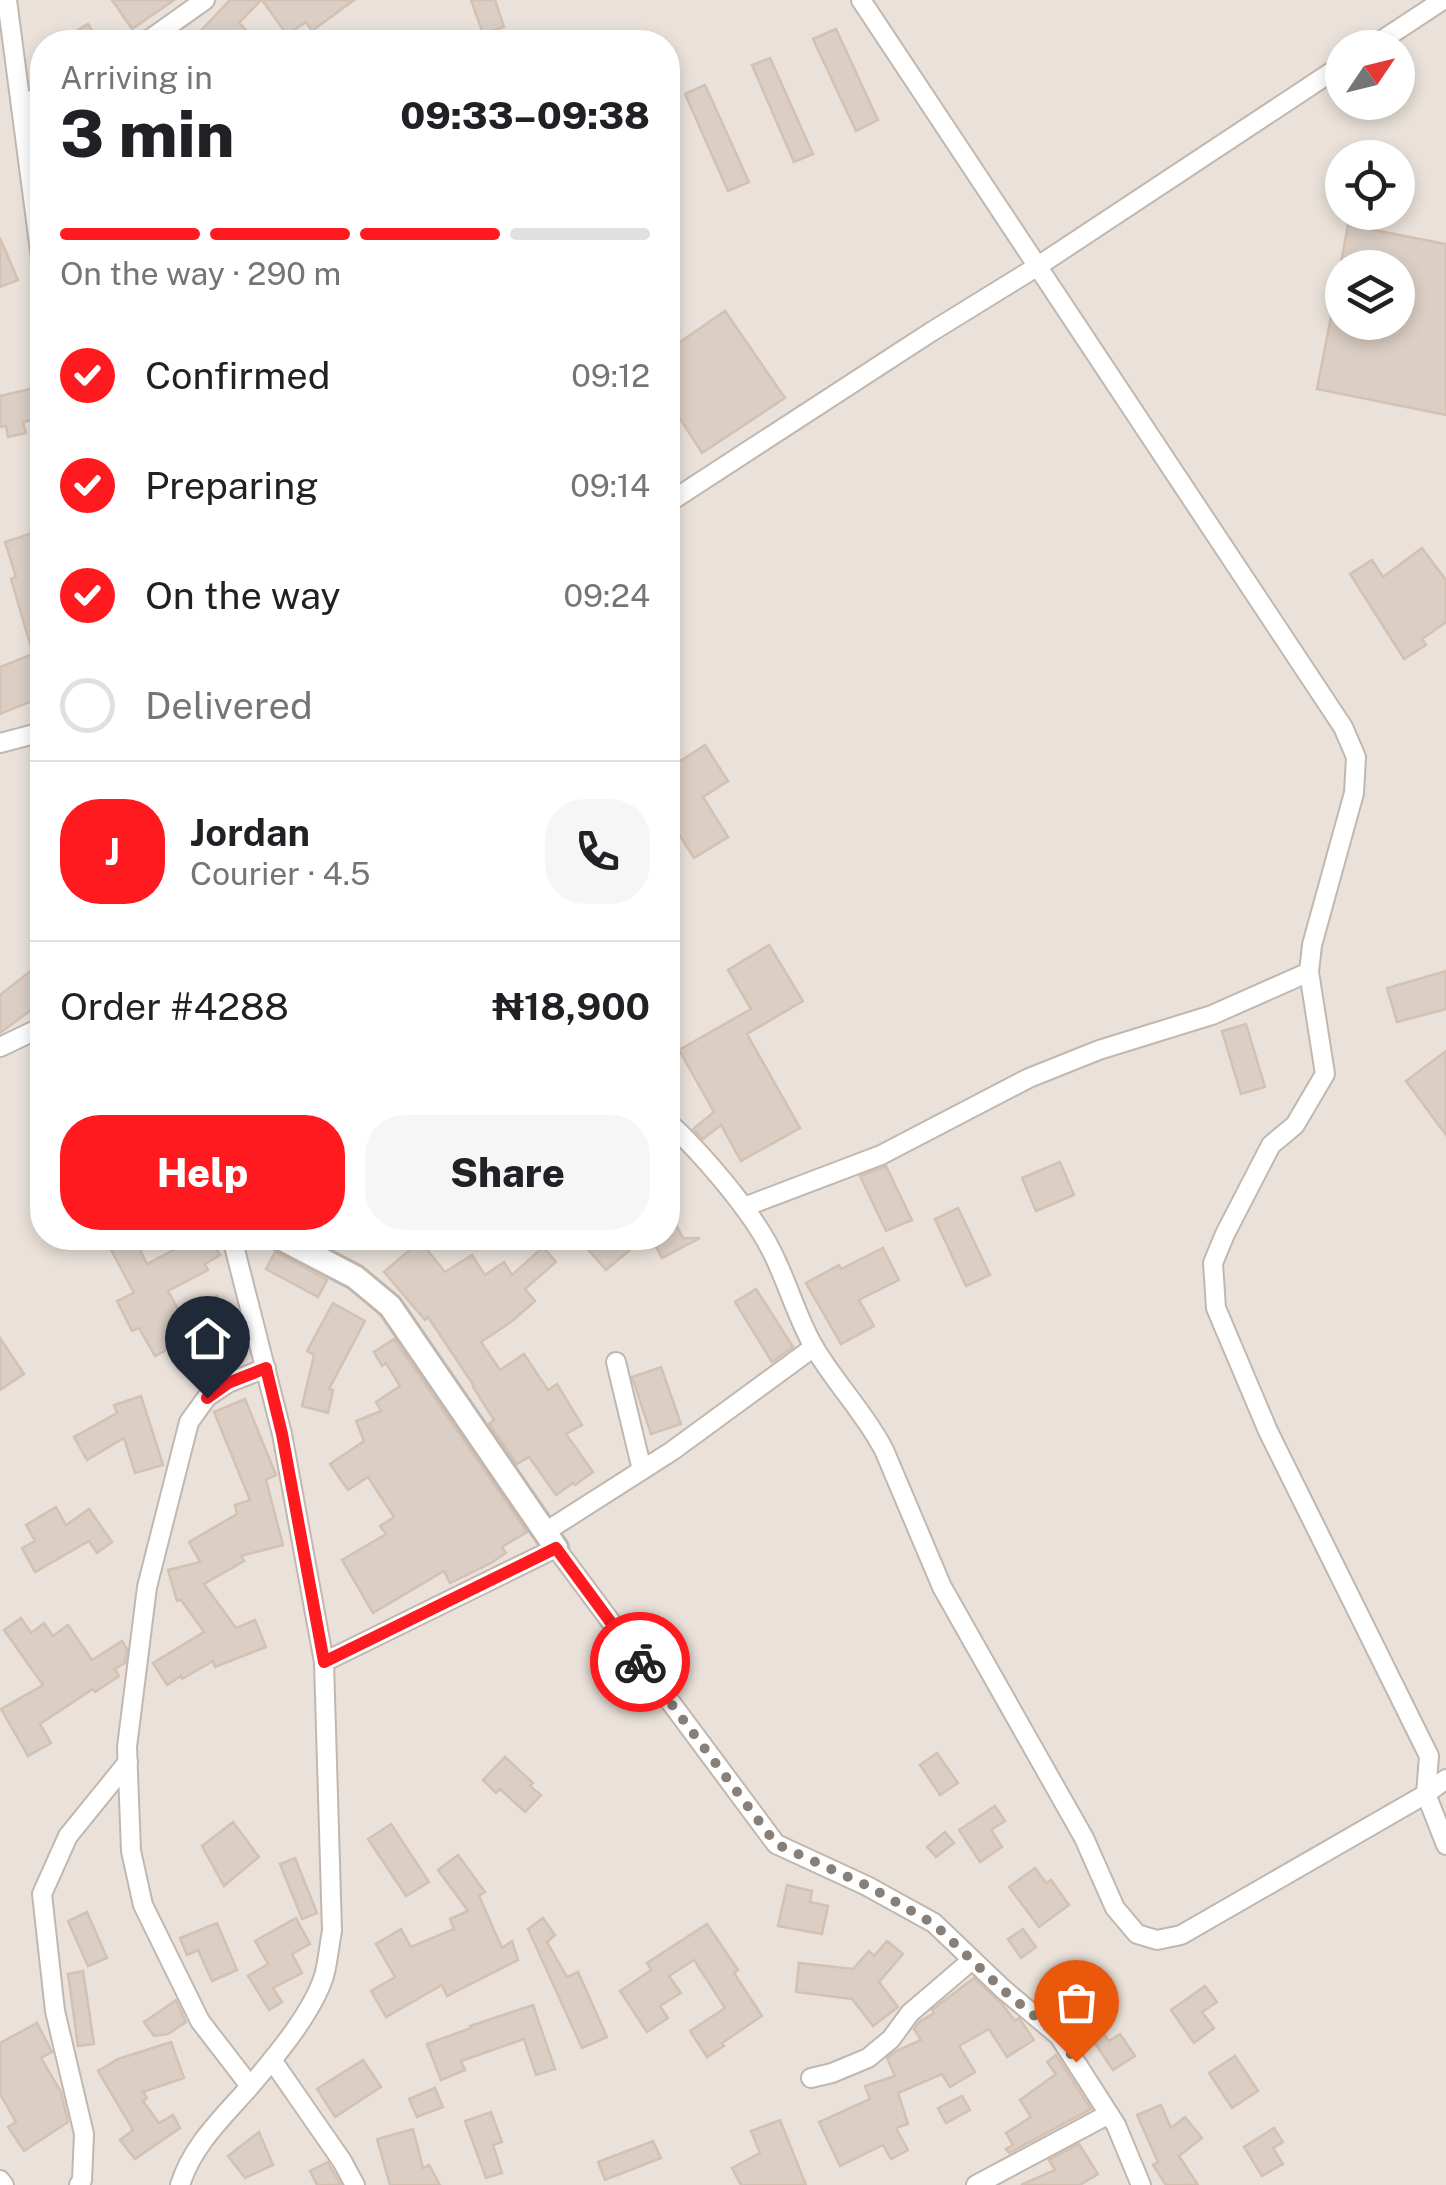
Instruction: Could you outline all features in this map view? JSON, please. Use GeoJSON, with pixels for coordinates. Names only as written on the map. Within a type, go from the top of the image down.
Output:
{"type":"FeatureCollection","features":[{"type":"Feature","properties":{"kind":"street"},"geometry":{"type":"LineString","coordinates":[[7,0],[30,175]]}},
{"type":"Feature","properties":{"kind":"street"},"geometry":{"type":"LineString","coordinates":[[163,30],[205,0]]}},
{"type":"Feature","properties":{"kind":"street"},"geometry":{"type":"LineString","coordinates":[[861,0],[1344,727],[1356,756],[1354,793],[1312,945],[1309,972],[1325,1074],[1295,1125],[1271,1145],[1225,1234],[1213,1263],[1216,1308],[1285,1467],[1429,1756],[1426,1794],[1446,1844]]}},
{"type":"Feature","properties":{"kind":"street"},"geometry":{"type":"LineString","coordinates":[[1397,30],[1443,0]]}},
{"type":"Feature","properties":{"kind":"street"},"geometry":{"type":"LineString","coordinates":[[680,495],[1325,76]]}},
{"type":"Feature","properties":{"kind":"street"},"geometry":{"type":"LineString","coordinates":[[21,107],[30,101]]}},
{"type":"Feature","properties":{"kind":"street"},"geometry":{"type":"LineString","coordinates":[[0,743],[30,735]]}},
{"type":"Feature","properties":{"kind":"street"},"geometry":{"type":"LineString","coordinates":[[744,1207],[881,1155],[1029,1078],[1098,1050],[1212,1015],[1309,972]]}},
{"type":"Feature","properties":{"kind":"street"},"geometry":{"type":"LineString","coordinates":[[0,1047],[30,1032]]}},
{"type":"Feature","properties":{"kind":"street"},"geometry":{"type":"LineString","coordinates":[[680,1133],[744,1207],[769,1246],[814,1347],[874,1430],[942,1587],[1084,1838],[1115,1908],[1137,1934],[1157,1940],[1180,1935],[1446,1779]]}},
{"type":"Feature","properties":{"kind":"street"},"geometry":{"type":"LineString","coordinates":[[180,2185],[186,2164],[203,2139],[272,2060],[314,2002],[325,1974],[332,1931],[324,1662],[282,1434],[235,1250]]}},
{"type":"Feature","properties":{"kind":"street"},"geometry":{"type":"LineString","coordinates":[[303,1250],[355,1277],[390,1306],[550,1540],[776,1844],[868,1886],[934,1924],[1003,1990],[1059,2036],[1116,2125],[1141,2185]]}},
{"type":"Feature","properties":{"kind":"street"},"geometry":{"type":"LineString","coordinates":[[324,1662],[550,1540],[814,1347]]}},
{"type":"Feature","properties":{"kind":"street"},"geometry":{"type":"LineString","coordinates":[[616,1362],[642,1470]]}},
{"type":"Feature","properties":{"kind":"street"},"geometry":{"type":"LineString","coordinates":[[250,2086],[200,2021],[143,1905],[132,1851],[127,1747],[146,1587],[189,1422],[207,1398],[228,1383],[266,1368]]}},
{"type":"Feature","properties":{"kind":"street"},"geometry":{"type":"LineString","coordinates":[[1429,1756],[1446,1766]]}},
{"type":"Feature","properties":{"kind":"street"},"geometry":{"type":"LineString","coordinates":[[79,2185],[84,2134],[55,2011],[42,1894],[68,1836],[128,1762]]}},
{"type":"Feature","properties":{"kind":"street"},"geometry":{"type":"LineString","coordinates":[[811,2078],[868,2058],[891,2039],[910,2012],[972,1960]]}},
{"type":"Feature","properties":{"kind":"street"},"geometry":{"type":"LineString","coordinates":[[272,2060],[355,2185]]}},
{"type":"Feature","properties":{"kind":"street"},"geometry":{"type":"LineString","coordinates":[[976,2185],[1109,2114]]}},
{"type":"Feature","properties":{"kind":"shaded area"},"geometry":{"type":"Polygon","coordinates":[[[0,0],[1446,0],[1446,2185],[0,2185],[0,0]]]}},
{"type":"Feature","properties":{"kind":"building"},"geometry":{"type":"Polygon","coordinates":[[[112,0],[174,0],[132,29],[112,0]]]}},
{"type":"Feature","properties":{"kind":"building"},"geometry":{"type":"Polygon","coordinates":[[[230,0],[261,0],[239,23],[246,30],[202,30],[230,0]]]}},
{"type":"Feature","properties":{"kind":"building"},"geometry":{"type":"Polygon","coordinates":[[[262,0],[354,0],[313,30],[306,22],[294,30],[283,30],[262,0]]]}},
{"type":"Feature","properties":{"kind":"building"},"geometry":{"type":"Polygon","coordinates":[[[471,0],[495,0],[504,27],[482,30],[471,0]]]}},
{"type":"Feature","properties":{"kind":"building"},"geometry":{"type":"Polygon","coordinates":[[[836,29],[878,120],[856,131],[813,39],[836,29]]]}},
{"type":"Feature","properties":{"kind":"building"},"geometry":{"type":"Polygon","coordinates":[[[770,58],[813,154],[794,162],[752,65],[770,58]]]}},
{"type":"Feature","properties":{"kind":"building"},"geometry":{"type":"Polygon","coordinates":[[[705,85],[749,182],[728,191],[685,94],[705,85]]]}},
{"type":"Feature","properties":{"kind":"building"},"geometry":{"type":"Polygon","coordinates":[[[1347,230],[1374,230],[1446,244],[1446,415],[1317,389],[1326,340],[1415,340],[1415,250],[1343,250],[1347,230]]]}},
{"type":"Feature","properties":{"kind":"building"},"geometry":{"type":"Polygon","coordinates":[[[0,238],[18,280],[0,287],[0,238]]]}},
{"type":"Feature","properties":{"kind":"building"},"geometry":{"type":"Polygon","coordinates":[[[725,311],[785,398],[702,453],[680,419],[680,342],[725,311]]]}},
{"type":"Feature","properties":{"kind":"building"},"geometry":{"type":"Polygon","coordinates":[[[30,389],[30,420],[23,422],[26,433],[8,437],[6,426],[0,427],[0,396],[30,389]]]}},
{"type":"Feature","properties":{"kind":"building"},"geometry":{"type":"Polygon","coordinates":[[[30,534],[30,644],[11,579],[16,577],[5,542],[30,534]]]}},
{"type":"Feature","properties":{"kind":"building"},"geometry":{"type":"Polygon","coordinates":[[[1422,548],[1446,580],[1446,622],[1422,639],[1426,645],[1404,659],[1350,574],[1372,560],[1383,577],[1422,548]]]}},
{"type":"Feature","properties":{"kind":"building"},"geometry":{"type":"Polygon","coordinates":[[[30,655],[30,702],[0,714],[0,667],[30,655]]]}},
{"type":"Feature","properties":{"kind":"building"},"geometry":{"type":"Polygon","coordinates":[[[705,745],[728,781],[703,797],[728,837],[694,858],[680,836],[680,761],[705,745]]]}},
{"type":"Feature","properties":{"kind":"building"},"geometry":{"type":"Polygon","coordinates":[[[769,945],[803,1001],[747,1034],[800,1128],[741,1161],[721,1125],[703,1139],[693,1129],[714,1112],[680,1052],[751,1009],[728,970],[769,945]]]}},
{"type":"Feature","properties":{"kind":"building"},"geometry":{"type":"Polygon","coordinates":[[[30,971],[30,1011],[0,1033],[0,995],[30,971]]]}},
{"type":"Feature","properties":{"kind":"building"},"geometry":{"type":"Polygon","coordinates":[[[1446,971],[1446,1009],[1397,1022],[1387,988],[1446,971]]]}},
{"type":"Feature","properties":{"kind":"building"},"geometry":{"type":"Polygon","coordinates":[[[1246,1024],[1265,1087],[1241,1094],[1222,1031],[1246,1024]]]}},
{"type":"Feature","properties":{"kind":"building"},"geometry":{"type":"Polygon","coordinates":[[[1446,1051],[1446,1135],[1406,1081],[1446,1051]]]}},
{"type":"Feature","properties":{"kind":"building"},"geometry":{"type":"Polygon","coordinates":[[[1060,1162],[1074,1195],[1036,1211],[1022,1178],[1060,1162]]]}},
{"type":"Feature","properties":{"kind":"building"},"geometry":{"type":"Polygon","coordinates":[[[886,1166],[912,1220],[886,1231],[860,1176],[886,1166]]]}},
{"type":"Feature","properties":{"kind":"building"},"geometry":{"type":"Polygon","coordinates":[[[958,1208],[990,1275],[966,1286],[935,1219],[958,1208]]]}},
{"type":"Feature","properties":{"kind":"building"},"geometry":{"type":"Polygon","coordinates":[[[680,1232],[683,1238],[700,1238],[680,1249],[680,1232]]]}},
{"type":"Feature","properties":{"kind":"building"},"geometry":{"type":"Polygon","coordinates":[[[883,1248],[899,1280],[859,1300],[874,1326],[841,1344],[806,1283],[883,1248]]]}},
{"type":"Feature","properties":{"kind":"building"},"geometry":{"type":"Polygon","coordinates":[[[111,1250],[140,1250],[147,1264],[173,1250],[217,1250],[220,1255],[205,1264],[208,1270],[168,1291],[182,1316],[217,1296],[232,1323],[207,1337],[203,1330],[155,1356],[139,1328],[132,1331],[117,1301],[134,1293],[111,1250]]]}},
{"type":"Feature","properties":{"kind":"building"},"geometry":{"type":"Polygon","coordinates":[[[410,1250],[427,1250],[445,1272],[472,1255],[485,1275],[504,1262],[512,1275],[540,1250],[546,1250],[556,1262],[525,1289],[535,1301],[481,1342],[500,1370],[524,1354],[548,1390],[557,1384],[582,1425],[566,1434],[593,1472],[556,1495],[529,1457],[517,1464],[489,1424],[494,1420],[474,1386],[428,1317],[425,1320],[384,1272],[410,1250]]]}},
{"type":"Feature","properties":{"kind":"building"},"geometry":{"type":"Polygon","coordinates":[[[588,1250],[630,1250],[606,1270],[588,1250]]]}},
{"type":"Feature","properties":{"kind":"building"},"geometry":{"type":"Polygon","coordinates":[[[658,1250],[677,1250],[662,1258],[658,1250]]]}},
{"type":"Feature","properties":{"kind":"building"},"geometry":{"type":"Polygon","coordinates":[[[275,1252],[327,1280],[318,1297],[266,1269],[275,1252]]]}},
{"type":"Feature","properties":{"kind":"building"},"geometry":{"type":"Polygon","coordinates":[[[756,1289],[793,1347],[772,1362],[735,1302],[756,1289]]]}},
{"type":"Feature","properties":{"kind":"building"},"geometry":{"type":"Polygon","coordinates":[[[333,1303],[365,1321],[329,1389],[333,1390],[328,1413],[302,1406],[314,1355],[307,1351],[333,1303]]]}},
{"type":"Feature","properties":{"kind":"building"},"geometry":{"type":"Polygon","coordinates":[[[0,1338],[24,1374],[0,1390],[0,1338]]]}},
{"type":"Feature","properties":{"kind":"building"},"geometry":{"type":"Polygon","coordinates":[[[394,1339],[527,1532],[502,1547],[506,1553],[491,1563],[450,1583],[444,1571],[373,1613],[342,1560],[386,1534],[380,1526],[394,1517],[368,1477],[348,1490],[330,1464],[364,1441],[356,1421],[381,1411],[376,1402],[400,1386],[374,1352],[394,1339]]]}},
{"type":"Feature","properties":{"kind":"building"},"geometry":{"type":"Polygon","coordinates":[[[661,1367],[681,1424],[651,1434],[632,1377],[661,1367]]]}},
{"type":"Feature","properties":{"kind":"building"},"geometry":{"type":"Polygon","coordinates":[[[141,1396],[163,1465],[135,1473],[124,1438],[87,1460],[74,1437],[117,1413],[114,1405],[141,1396]]]}},
{"type":"Feature","properties":{"kind":"building"},"geometry":{"type":"Polygon","coordinates":[[[245,1399],[276,1475],[266,1480],[283,1545],[241,1556],[244,1561],[204,1584],[236,1628],[255,1620],[266,1647],[215,1667],[213,1661],[167,1685],[153,1663],[204,1632],[181,1600],[177,1601],[168,1570],[200,1562],[189,1542],[237,1514],[235,1505],[250,1500],[214,1412],[245,1399]]]}},
{"type":"Feature","properties":{"kind":"building"},"geometry":{"type":"Polygon","coordinates":[[[56,1507],[66,1525],[89,1509],[112,1542],[97,1553],[89,1541],[35,1572],[22,1548],[35,1541],[26,1525],[56,1507]]]}},
{"type":"Feature","properties":{"kind":"building"},"geometry":{"type":"Polygon","coordinates":[[[21,1618],[31,1633],[44,1623],[53,1636],[68,1625],[92,1660],[122,1641],[127,1649],[125,1663],[115,1669],[119,1676],[40,1724],[51,1743],[28,1756],[1,1709],[43,1685],[4,1630],[21,1618]]]}},
{"type":"Feature","properties":{"kind":"building"},"geometry":{"type":"Polygon","coordinates":[[[937,1753],[958,1783],[940,1795],[920,1765],[937,1753]]]}},
{"type":"Feature","properties":{"kind":"building"},"geometry":{"type":"Polygon","coordinates":[[[505,1757],[541,1795],[525,1812],[500,1789],[496,1793],[483,1780],[505,1757]]]}},
{"type":"Feature","properties":{"kind":"building"},"geometry":{"type":"Polygon","coordinates":[[[995,1806],[1005,1821],[991,1830],[1002,1847],[980,1862],[959,1830],[995,1806]]]}},
{"type":"Feature","properties":{"kind":"building"},"geometry":{"type":"Polygon","coordinates":[[[233,1822],[259,1857],[224,1886],[202,1846],[233,1822]]]}},
{"type":"Feature","properties":{"kind":"building"},"geometry":{"type":"Polygon","coordinates":[[[391,1824],[429,1882],[406,1896],[368,1839],[391,1824]]]}},
{"type":"Feature","properties":{"kind":"building"},"geometry":{"type":"Polygon","coordinates":[[[945,1832],[954,1843],[936,1857],[927,1847],[945,1832]]]}},
{"type":"Feature","properties":{"kind":"building"},"geometry":{"type":"Polygon","coordinates":[[[458,1855],[485,1892],[479,1896],[502,1948],[512,1941],[518,1960],[447,1996],[442,1985],[386,2017],[371,1991],[395,1977],[376,1944],[401,1929],[411,1947],[454,1929],[450,1919],[468,1911],[438,1870],[458,1855]]]}},
{"type":"Feature","properties":{"kind":"building"},"geometry":{"type":"Polygon","coordinates":[[[295,1858],[317,1913],[302,1919],[280,1864],[295,1858]]]}},
{"type":"Feature","properties":{"kind":"building"},"geometry":{"type":"Polygon","coordinates":[[[1035,1868],[1046,1883],[1051,1880],[1069,1905],[1039,1927],[1009,1887],[1035,1868]]]}},
{"type":"Feature","properties":{"kind":"building"},"geometry":{"type":"Polygon","coordinates":[[[787,1885],[812,1891],[810,1902],[828,1906],[822,1934],[778,1926],[787,1885]]]}},
{"type":"Feature","properties":{"kind":"building"},"geometry":{"type":"Polygon","coordinates":[[[87,1912],[107,1958],[88,1966],[68,1921],[87,1912]]]}},
{"type":"Feature","properties":{"kind":"building"},"geometry":{"type":"Polygon","coordinates":[[[296,1918],[310,1944],[292,1954],[302,1973],[273,1988],[282,2002],[269,2010],[248,1976],[268,1964],[255,1941],[296,1918]]]}},
{"type":"Feature","properties":{"kind":"building"},"geometry":{"type":"Polygon","coordinates":[[[543,1918],[555,1935],[547,1942],[567,1977],[578,1972],[607,2037],[582,2048],[528,1929],[543,1918]]]}},
{"type":"Feature","properties":{"kind":"building"},"geometry":{"type":"Polygon","coordinates":[[[217,1923],[237,1970],[212,1981],[198,1950],[187,1955],[180,1938],[217,1923]]]}},
{"type":"Feature","properties":{"kind":"building"},"geometry":{"type":"Polygon","coordinates":[[[707,1924],[738,1970],[734,1973],[762,2016],[707,2057],[690,2031],[725,2008],[694,1960],[669,1976],[681,1993],[660,2006],[668,2018],[647,2032],[620,1991],[651,1970],[647,1963],[707,1924]]]}},
{"type":"Feature","properties":{"kind":"building"},"geometry":{"type":"Polygon","coordinates":[[[1023,1929],[1036,1947],[1021,1958],[1008,1939],[1023,1929]]]}},
{"type":"Feature","properties":{"kind":"building"},"geometry":{"type":"Polygon","coordinates":[[[887,1941],[903,1954],[879,1982],[898,2007],[873,2026],[852,1999],[796,1992],[799,1963],[853,1969],[869,1951],[874,1956],[887,1941]]]}},
{"type":"Feature","properties":{"kind":"building"},"geometry":{"type":"Polygon","coordinates":[[[83,1971],[94,2044],[78,2046],[68,1974],[83,1971]]]}},
{"type":"Feature","properties":{"kind":"building"},"geometry":{"type":"Polygon","coordinates":[[[974,1978],[1015,2021],[1019,2018],[1034,2040],[1007,2057],[989,2029],[959,2046],[975,2072],[950,2087],[942,2074],[898,2093],[908,2124],[896,2128],[908,2150],[891,2159],[883,2145],[840,2166],[819,2122],[870,2099],[865,2086],[895,2076],[887,2058],[921,2040],[914,2029],[919,2022],[974,1978]]]}},
{"type":"Feature","properties":{"kind":"building"},"geometry":{"type":"Polygon","coordinates":[[[1205,1986],[1217,2002],[1202,2012],[1214,2028],[1194,2043],[1171,2010],[1205,1986]]]}},
{"type":"Feature","properties":{"kind":"building"},"geometry":{"type":"Polygon","coordinates":[[[1078,1998],[1109,2041],[1120,2034],[1135,2056],[1113,2070],[1088,2033],[1083,2037],[1062,2010],[1078,1998]]]}},
{"type":"Feature","properties":{"kind":"building"},"geometry":{"type":"Polygon","coordinates":[[[176,2000],[186,2022],[168,2034],[154,2036],[144,2022],[176,2000]]]}},
{"type":"Feature","properties":{"kind":"building"},"geometry":{"type":"Polygon","coordinates":[[[533,2005],[555,2069],[536,2075],[524,2039],[461,2061],[465,2070],[441,2080],[427,2044],[533,2005]]]}},
{"type":"Feature","properties":{"kind":"building"},"geometry":{"type":"Polygon","coordinates":[[[37,2023],[52,2052],[41,2058],[61,2092],[68,2122],[24,2151],[8,2127],[16,2122],[0,2094],[0,2043],[37,2023]]]}},
{"type":"Feature","properties":{"kind":"building"},"geometry":{"type":"Polygon","coordinates":[[[171,2042],[184,2078],[143,2092],[147,2098],[143,2101],[159,2123],[173,2115],[180,2128],[135,2159],[120,2140],[133,2130],[98,2071],[118,2059],[171,2042]]]}},
{"type":"Feature","properties":{"kind":"building"},"geometry":{"type":"Polygon","coordinates":[[[1056,2055],[1091,2109],[1009,2153],[1006,2149],[1013,2145],[1006,2133],[1031,2117],[1020,2100],[1056,2074],[1047,2062],[1056,2055]]]}},
{"type":"Feature","properties":{"kind":"building"},"geometry":{"type":"Polygon","coordinates":[[[1235,2056],[1258,2091],[1232,2108],[1209,2073],[1235,2056]]]}},
{"type":"Feature","properties":{"kind":"building"},"geometry":{"type":"Polygon","coordinates":[[[363,2060],[381,2087],[335,2117],[317,2089],[363,2060]]]}},
{"type":"Feature","properties":{"kind":"building"},"geometry":{"type":"Polygon","coordinates":[[[435,2088],[443,2107],[417,2117],[409,2099],[435,2088]]]}},
{"type":"Feature","properties":{"kind":"building"},"geometry":{"type":"Polygon","coordinates":[[[962,2096],[970,2110],[946,2123],[938,2108],[962,2096]]]}},
{"type":"Feature","properties":{"kind":"building"},"geometry":{"type":"Polygon","coordinates":[[[1161,2105],[1171,2128],[1185,2117],[1202,2138],[1179,2156],[1198,2185],[1166,2185],[1153,2165],[1158,2162],[1137,2115],[1161,2105]]]}},
{"type":"Feature","properties":{"kind":"building"},"geometry":{"type":"Polygon","coordinates":[[[491,2112],[502,2142],[493,2145],[502,2173],[486,2178],[465,2121],[491,2112]]]}},
{"type":"Feature","properties":{"kind":"building"},"geometry":{"type":"Polygon","coordinates":[[[780,2120],[806,2185],[741,2185],[732,2168],[760,2153],[751,2131],[780,2120]]]}},
{"type":"Feature","properties":{"kind":"building"},"geometry":{"type":"Polygon","coordinates":[[[1274,2128],[1283,2142],[1273,2148],[1283,2164],[1262,2176],[1244,2147],[1274,2128]]]}},
{"type":"Feature","properties":{"kind":"building"},"geometry":{"type":"Polygon","coordinates":[[[413,2129],[423,2168],[429,2165],[440,2185],[390,2185],[377,2139],[413,2129]]]}},
{"type":"Feature","properties":{"kind":"building"},"geometry":{"type":"Polygon","coordinates":[[[259,2132],[273,2165],[245,2178],[228,2156],[259,2132]]]}},
{"type":"Feature","properties":{"kind":"building"},"geometry":{"type":"Polygon","coordinates":[[[653,2141],[661,2158],[605,2180],[598,2162],[653,2141]]]}},
{"type":"Feature","properties":{"kind":"building"},"geometry":{"type":"Polygon","coordinates":[[[1079,2144],[1098,2174],[1080,2185],[1021,2185],[1055,2170],[1049,2160],[1079,2144]]]}},
{"type":"Feature","properties":{"kind":"building"},"geometry":{"type":"Polygon","coordinates":[[[328,2162],[341,2185],[317,2185],[310,2171],[328,2162]]]}},
{"type":"Feature","properties":{"kind":"way so far"},"geometry":{"type":"LineString","coordinates":[[640,1662],[776,1844],[868,1886],[934,1924],[1003,1990],[1059,2036],[1076,2062]]}},
{"type":"Feature","properties":{"kind":"route"},"geometry":{"type":"LineString","coordinates":[[207,1398],[228,1383],[266,1368],[324,1662],[556,1548],[640,1662]]}}]}
